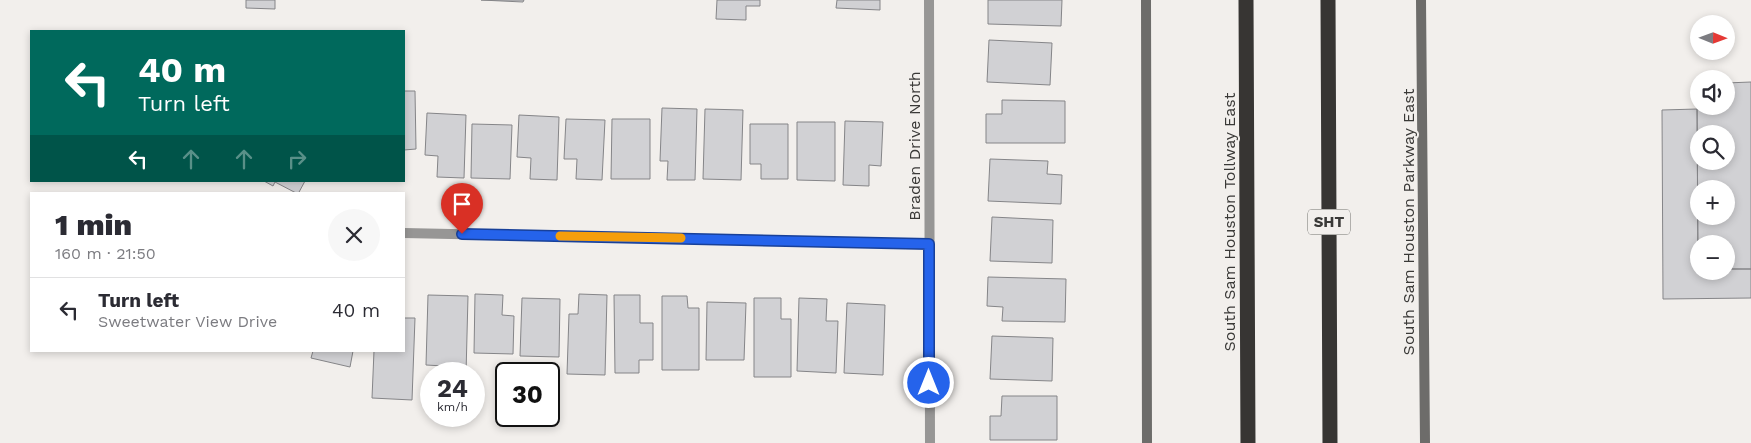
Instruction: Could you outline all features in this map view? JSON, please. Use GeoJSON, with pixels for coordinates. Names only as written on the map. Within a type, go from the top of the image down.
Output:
{"type":"FeatureCollection","features":[{"type":"Feature","properties":{"kind":"highway","name":"South Sam Houston Tollway East"},"geometry":{"type":"LineString","coordinates":[[1246,0],[1248,443]]}},
{"type":"Feature","properties":{"kind":"highway","name":"SHT"},"geometry":{"type":"LineString","coordinates":[[1328,0],[1330,443]]}},
{"type":"Feature","properties":{"kind":"main road"},"geometry":{"type":"LineString","coordinates":[[1146,0],[1147,443]]}},
{"type":"Feature","properties":{"kind":"main road","name":"South Sam Houston Parkway East"},"geometry":{"type":"LineString","coordinates":[[1421,0],[1425,443]]}},
{"type":"Feature","properties":{"kind":"street","name":"Braden Drive North"},"geometry":{"type":"LineString","coordinates":[[929,0],[930,443]]}},
{"type":"Feature","properties":{"kind":"street"},"geometry":{"type":"LineString","coordinates":[[405,232],[929,244]]}},
{"type":"Feature","properties":{"kind":"building"},"geometry":{"type":"Polygon","coordinates":[[[246,0],[275,0],[275,9],[246,8],[246,0]]]}},
{"type":"Feature","properties":{"kind":"building"},"geometry":{"type":"Polygon","coordinates":[[[481,0],[524,0],[523,2],[481,0]]]}},
{"type":"Feature","properties":{"kind":"building"},"geometry":{"type":"Polygon","coordinates":[[[717,0],[760,0],[760,6],[746,6],[746,20],[716,19],[717,0]]]}},
{"type":"Feature","properties":{"kind":"building"},"geometry":{"type":"Polygon","coordinates":[[[837,0],[880,0],[880,10],[836,8],[837,0]]]}},
{"type":"Feature","properties":{"kind":"building"},"geometry":{"type":"Polygon","coordinates":[[[988,0],[1062,0],[1061,26],[988,24],[988,0]]]}},
{"type":"Feature","properties":{"kind":"building"},"geometry":{"type":"Polygon","coordinates":[[[989,40],[1052,43],[1050,85],[987,82],[989,40]]]}},
{"type":"Feature","properties":{"kind":"building"},"geometry":{"type":"Polygon","coordinates":[[[1751,82],[1751,269],[1735,269],[1735,235],[1698,235],[1698,225],[1735,225],[1735,180],[1698,180],[1697,170],[1735,170],[1735,125],[1697,125],[1697,115],[1735,115],[1735,83],[1751,82]]]}},
{"type":"Feature","properties":{"kind":"building"},"geometry":{"type":"Polygon","coordinates":[[[405,91],[415,91],[416,149],[405,150],[405,91]]]}},
{"type":"Feature","properties":{"kind":"building"},"geometry":{"type":"Polygon","coordinates":[[[1002,100],[1065,101],[1065,143],[986,143],[986,114],[1002,114],[1002,100]]]}},
{"type":"Feature","properties":{"kind":"building"},"geometry":{"type":"Polygon","coordinates":[[[662,108],[697,109],[695,180],[667,180],[668,161],[660,161],[662,108]]]}},
{"type":"Feature","properties":{"kind":"building"},"geometry":{"type":"Polygon","coordinates":[[[705,109],[743,110],[741,180],[703,179],[705,109]]]}},
{"type":"Feature","properties":{"kind":"building"},"geometry":{"type":"Polygon","coordinates":[[[1690,109],[1690,115],[1697,115],[1697,125],[1690,125],[1690,170],[1697,170],[1697,180],[1690,180],[1690,225],[1698,225],[1698,235],[1690,235],[1690,280],[1735,280],[1735,269],[1751,269],[1751,298],[1663,299],[1662,110],[1690,109]]]}},
{"type":"Feature","properties":{"kind":"building"},"geometry":{"type":"Polygon","coordinates":[[[427,113],[466,115],[464,178],[437,177],[438,156],[425,155],[427,113]]]}},
{"type":"Feature","properties":{"kind":"building"},"geometry":{"type":"Polygon","coordinates":[[[519,115],[559,117],[557,180],[530,179],[531,158],[517,157],[519,115]]]}},
{"type":"Feature","properties":{"kind":"building"},"geometry":{"type":"Polygon","coordinates":[[[566,119],[605,120],[602,180],[576,179],[577,159],[564,159],[566,119]]]}},
{"type":"Feature","properties":{"kind":"building"},"geometry":{"type":"Polygon","coordinates":[[[612,119],[650,119],[650,179],[611,179],[612,119]]]}},
{"type":"Feature","properties":{"kind":"building"},"geometry":{"type":"Polygon","coordinates":[[[845,121],[883,122],[881,166],[869,165],[869,186],[843,185],[845,121]]]}},
{"type":"Feature","properties":{"kind":"building"},"geometry":{"type":"Polygon","coordinates":[[[797,122],[835,122],[835,181],[797,180],[797,122]]]}},
{"type":"Feature","properties":{"kind":"building"},"geometry":{"type":"Polygon","coordinates":[[[472,124],[512,125],[510,179],[471,178],[472,124]]]}},
{"type":"Feature","properties":{"kind":"building"},"geometry":{"type":"Polygon","coordinates":[[[750,124],[788,124],[788,179],[761,179],[761,164],[750,164],[750,124]]]}},
{"type":"Feature","properties":{"kind":"building"},"geometry":{"type":"Polygon","coordinates":[[[990,159],[1048,161],[1047,174],[1062,175],[1061,204],[988,201],[990,159]]]}},
{"type":"Feature","properties":{"kind":"building"},"geometry":{"type":"Polygon","coordinates":[[[266,182],[275,182],[273,186],[266,182]]]}},
{"type":"Feature","properties":{"kind":"building"},"geometry":{"type":"Polygon","coordinates":[[[275,182],[304,182],[299,192],[294,192],[275,182]]]}},
{"type":"Feature","properties":{"kind":"building"},"geometry":{"type":"Polygon","coordinates":[[[992,217],[1053,220],[1052,263],[990,261],[992,217]]]}},
{"type":"Feature","properties":{"kind":"building"},"geometry":{"type":"Polygon","coordinates":[[[988,277],[1066,279],[1065,322],[1002,321],[1003,307],[987,306],[988,277]]]}},
{"type":"Feature","properties":{"kind":"building"},"geometry":{"type":"Polygon","coordinates":[[[475,294],[503,295],[502,315],[514,316],[513,354],[474,353],[475,294]]]}},
{"type":"Feature","properties":{"kind":"building"},"geometry":{"type":"Polygon","coordinates":[[[579,294],[607,295],[605,375],[567,374],[569,314],[578,314],[579,294]]]}},
{"type":"Feature","properties":{"kind":"building"},"geometry":{"type":"Polygon","coordinates":[[[428,295],[468,296],[466,362],[426,362],[428,295]]]}},
{"type":"Feature","properties":{"kind":"building"},"geometry":{"type":"Polygon","coordinates":[[[614,295],[640,295],[640,323],[653,323],[653,360],[639,360],[639,373],[615,373],[614,295]]]}},
{"type":"Feature","properties":{"kind":"building"},"geometry":{"type":"Polygon","coordinates":[[[662,296],[687,296],[688,308],[699,308],[699,370],[662,370],[662,296]]]}},
{"type":"Feature","properties":{"kind":"building"},"geometry":{"type":"Polygon","coordinates":[[[522,298],[560,299],[559,357],[520,356],[522,298]]]}},
{"type":"Feature","properties":{"kind":"building"},"geometry":{"type":"Polygon","coordinates":[[[754,298],[781,298],[781,319],[791,319],[791,377],[754,377],[754,298]]]}},
{"type":"Feature","properties":{"kind":"building"},"geometry":{"type":"Polygon","coordinates":[[[799,298],[827,299],[826,321],[838,321],[836,373],[797,371],[799,298]]]}},
{"type":"Feature","properties":{"kind":"building"},"geometry":{"type":"Polygon","coordinates":[[[707,302],[746,303],[744,360],[706,360],[707,302]]]}},
{"type":"Feature","properties":{"kind":"building"},"geometry":{"type":"Polygon","coordinates":[[[847,303],[885,305],[883,375],[844,373],[847,303]]]}},
{"type":"Feature","properties":{"kind":"building"},"geometry":{"type":"Polygon","coordinates":[[[405,318],[415,318],[412,400],[372,398],[374,352],[405,352],[405,318]]]}},
{"type":"Feature","properties":{"kind":"building"},"geometry":{"type":"Polygon","coordinates":[[[992,336],[1053,338],[1052,381],[990,379],[992,336]]]}},
{"type":"Feature","properties":{"kind":"building"},"geometry":{"type":"Polygon","coordinates":[[[313,352],[353,352],[350,367],[311,358],[313,352]]]}},
{"type":"Feature","properties":{"kind":"building"},"geometry":{"type":"Polygon","coordinates":[[[1002,396],[1057,396],[1057,440],[990,440],[990,416],[1001,416],[1002,396]]]}},
{"type":"Feature","properties":{"kind":"slow traffic"},"geometry":{"type":"LineString","coordinates":[[560,236],[681,238]]}},
{"type":"Feature","properties":{"kind":"route"},"geometry":{"type":"LineString","coordinates":[[462,234],[929,244],[929,383]]}}]}
